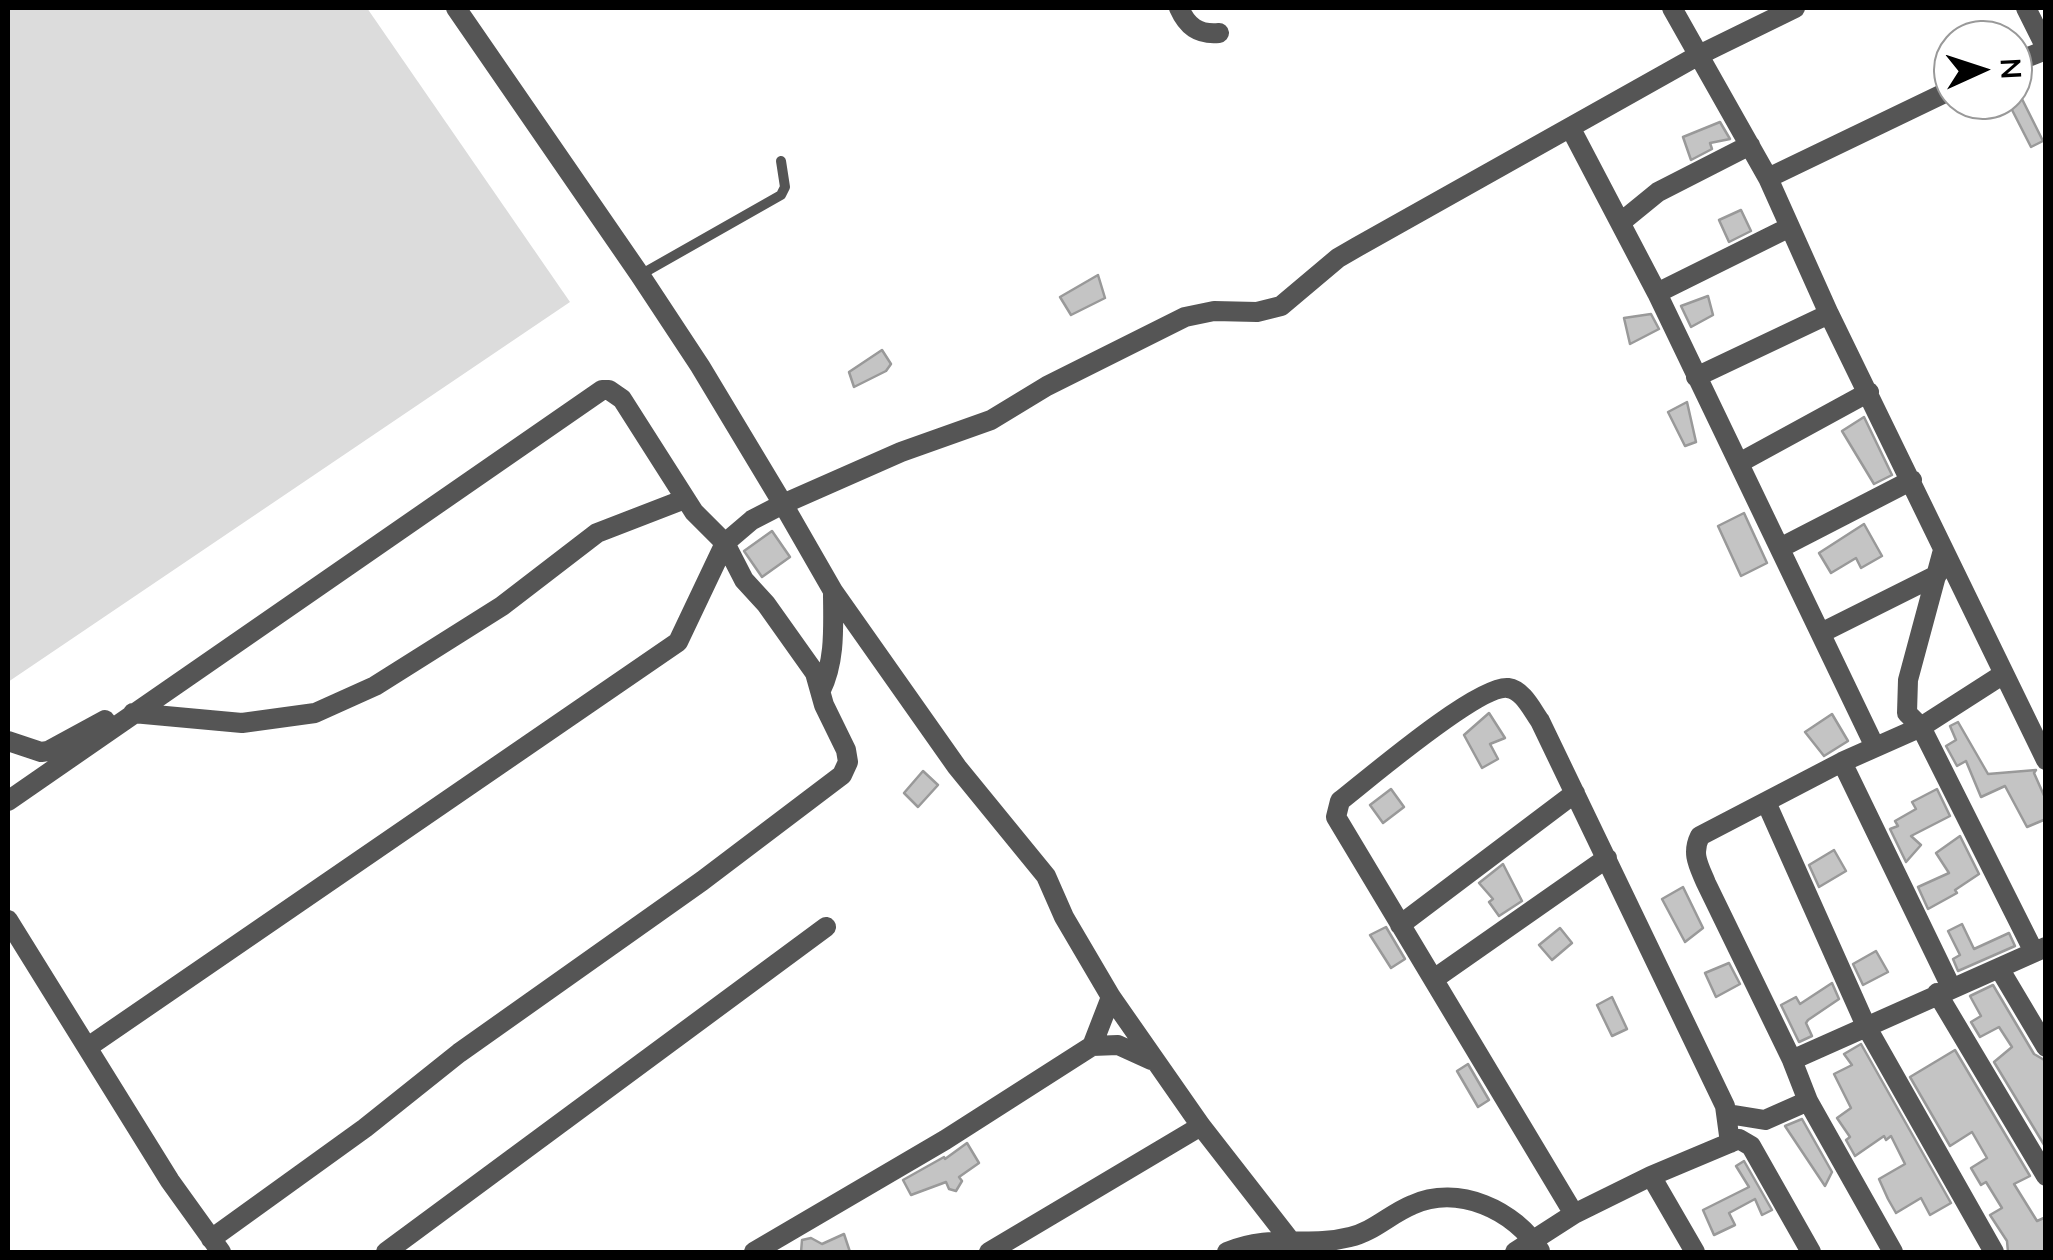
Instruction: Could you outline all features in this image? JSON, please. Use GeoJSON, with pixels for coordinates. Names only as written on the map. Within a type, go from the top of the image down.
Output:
{"type":"FeatureCollection","features":[{"type":"Feature","properties":{"kind":"street"},"geometry":{"type":"LineString","coordinates":[[1179,8],[1191,28],[1201,33],[1218,33]]}},
{"type":"Feature","properties":{"kind":"street"},"geometry":{"type":"LineString","coordinates":[[1672,8],[1768,178],[1829,314],[2046,760]]}},
{"type":"Feature","properties":{"kind":"street"},"geometry":{"type":"LineString","coordinates":[[88,1046],[678,642],[725,542],[752,520],[901,452],[991,420],[1047,386],[1185,317],[1214,311],[1257,312],[1281,306],[1338,258],[1700,55],[1794,8]]}},
{"type":"Feature","properties":{"kind":"street"},"geometry":{"type":"LineString","coordinates":[[2026,8],[2046,49]]}},
{"type":"Feature","properties":{"kind":"street"},"geometry":{"type":"LineString","coordinates":[[464,10],[700,366],[833,591],[957,767],[1036,862],[1111,998],[1200,1126],[1289,1239]]}},
{"type":"Feature","properties":{"kind":"street"},"geometry":{"type":"LineString","coordinates":[[1768,178],[1933,99]]}},
{"type":"Feature","properties":{"kind":"street"},"geometry":{"type":"LineString","coordinates":[[1571,129],[1657,293],[1875,746]]}},
{"type":"Feature","properties":{"kind":"street"},"geometry":{"type":"LineString","coordinates":[[1620,223],[1658,192],[1750,144]]}},
{"type":"Feature","properties":{"kind":"street"},"geometry":{"type":"LineString","coordinates":[[1657,293],[1790,227]]}},
{"type":"Feature","properties":{"kind":"street"},"geometry":{"type":"LineString","coordinates":[[1696,377],[1829,314]]}},
{"type":"Feature","properties":{"kind":"street"},"geometry":{"type":"LineString","coordinates":[[8,801],[602,390],[622,399],[705,526],[725,542],[744,580],[805,656],[848,762],[832,784],[460,1053],[216,1246],[170,1181],[8,920]]}},
{"type":"Feature","properties":{"kind":"street"},"geometry":{"type":"LineString","coordinates":[[1738,463],[1869,392]]}},
{"type":"Feature","properties":{"kind":"street"},"geometry":{"type":"LineString","coordinates":[[1780,548],[1912,480]]}},
{"type":"Feature","properties":{"kind":"street"},"geometry":{"type":"LineString","coordinates":[[8,741],[48,751],[109,718],[136,713],[242,723],[314,713],[374,686],[502,606],[612,524],[686,499]]}},
{"type":"Feature","properties":{"kind":"street"},"geometry":{"type":"LineString","coordinates":[[1792,1060],[2040,949],[1921,727],[1908,713],[1908,680],[1944,550]]}},
{"type":"Feature","properties":{"kind":"street"},"geometry":{"type":"LineString","coordinates":[[1821,633],[1937,575]]}},
{"type":"Feature","properties":{"kind":"street"},"geometry":{"type":"LineString","coordinates":[[821,690],[829,671],[833,591]]}},
{"type":"Feature","properties":{"kind":"street"},"geometry":{"type":"LineString","coordinates":[[1894,1252],[1808,1101],[1696,861],[1695,848],[1700,836],[1842,762],[1921,727],[2002,675]]}},
{"type":"Feature","properties":{"kind":"street"},"geometry":{"type":"LineString","coordinates":[[1574,1214],[1339,825],[1340,801],[1466,705],[1496,690],[1508,688],[1518,692],[1540,721],[1728,1114],[1730,1143]]}},
{"type":"Feature","properties":{"kind":"street"},"geometry":{"type":"LineString","coordinates":[[1842,762],[1944,990],[2046,1176]]}},
{"type":"Feature","properties":{"kind":"street"},"geometry":{"type":"LineString","coordinates":[[1400,925],[1575,793]]}},
{"type":"Feature","properties":{"kind":"street"},"geometry":{"type":"LineString","coordinates":[[1766,802],[1866,1026],[1994,1252]]}},
{"type":"Feature","properties":{"kind":"street"},"geometry":{"type":"LineString","coordinates":[[1434,980],[1607,858]]}},
{"type":"Feature","properties":{"kind":"street"},"geometry":{"type":"LineString","coordinates":[[386,1252],[826,927]]}},
{"type":"Feature","properties":{"kind":"street"},"geometry":{"type":"LineString","coordinates":[[1999,968],[2046,1047]]}},
{"type":"Feature","properties":{"kind":"street"},"geometry":{"type":"LineString","coordinates":[[1092,1046],[1111,998]]}},
{"type":"Feature","properties":{"kind":"street"},"geometry":{"type":"LineString","coordinates":[[754,1252],[945,1140],[1092,1046],[1118,1045],[1157,1063]]}},
{"type":"Feature","properties":{"kind":"street"},"geometry":{"type":"LineString","coordinates":[[1728,1114],[1764,1120],[1808,1101]]}},
{"type":"Feature","properties":{"kind":"street"},"geometry":{"type":"LineString","coordinates":[[994,1251],[1200,1126]]}},
{"type":"Feature","properties":{"kind":"street"},"geometry":{"type":"LineString","coordinates":[[1515,1252],[1538,1247],[1574,1214],[1651,1176],[1743,1140],[1751,1146],[1811,1252]]}},
{"type":"Feature","properties":{"kind":"street"},"geometry":{"type":"LineString","coordinates":[[1651,1176],[1696,1252]]}},
{"type":"Feature","properties":{"kind":"street"},"geometry":{"type":"LineString","coordinates":[[1227,1252],[1260,1242],[1351,1237],[1409,1206],[1444,1198],[1478,1202],[1499,1210],[1538,1247]]}},
{"type":"Feature","properties":{"kind":"lane"},"geometry":{"type":"LineString","coordinates":[[640,275],[781,195],[785,188],[781,162]]}},
{"type":"Feature","properties":{"kind":"shaded area"},"geometry":{"type":"Polygon","coordinates":[[[8,8],[367,8],[570,302],[8,682],[8,8]]]}},
{"type":"Feature","properties":{"kind":"building"},"geometry":{"type":"Polygon","coordinates":[[[2017,120],[2032,120],[2043,141],[2031,147],[2017,120]]]}},
{"type":"Feature","properties":{"kind":"building"},"geometry":{"type":"Polygon","coordinates":[[[1720,122],[1730,139],[1710,143],[1712,149],[1691,160],[1683,137],[1720,122]]]}},
{"type":"Feature","properties":{"kind":"building"},"geometry":{"type":"Polygon","coordinates":[[[1741,210],[1751,231],[1729,242],[1719,220],[1741,210]]]}},
{"type":"Feature","properties":{"kind":"building"},"geometry":{"type":"Polygon","coordinates":[[[1098,275],[1105,298],[1071,315],[1060,297],[1098,275]]]}},
{"type":"Feature","properties":{"kind":"building"},"geometry":{"type":"Polygon","coordinates":[[[1708,296],[1713,315],[1691,327],[1681,306],[1708,296]]]}},
{"type":"Feature","properties":{"kind":"building"},"geometry":{"type":"Polygon","coordinates":[[[1651,314],[1659,329],[1630,344],[1624,318],[1651,314]]]}},
{"type":"Feature","properties":{"kind":"building"},"geometry":{"type":"Polygon","coordinates":[[[882,350],[891,364],[886,371],[854,387],[849,372],[882,350]]]}},
{"type":"Feature","properties":{"kind":"building"},"geometry":{"type":"Polygon","coordinates":[[[1687,402],[1696,442],[1685,446],[1668,412],[1687,402]]]}},
{"type":"Feature","properties":{"kind":"building"},"geometry":{"type":"Polygon","coordinates":[[[1864,417],[1892,475],[1874,484],[1842,431],[1864,417]]]}},
{"type":"Feature","properties":{"kind":"building"},"geometry":{"type":"Polygon","coordinates":[[[1744,513],[1767,563],[1741,576],[1718,526],[1744,513]]]}},
{"type":"Feature","properties":{"kind":"building"},"geometry":{"type":"Polygon","coordinates":[[[1864,524],[1882,556],[1861,568],[1856,558],[1831,573],[1819,553],[1864,524]]]}},
{"type":"Feature","properties":{"kind":"building"},"geometry":{"type":"Polygon","coordinates":[[[772,531],[790,557],[762,577],[744,551],[772,531]]]}},
{"type":"Feature","properties":{"kind":"building"},"geometry":{"type":"Polygon","coordinates":[[[1489,713],[1505,738],[1490,744],[1498,759],[1482,768],[1464,735],[1489,713]]]}},
{"type":"Feature","properties":{"kind":"building"},"geometry":{"type":"Polygon","coordinates":[[[1832,714],[1848,741],[1824,756],[1805,732],[1832,714]]]}},
{"type":"Feature","properties":{"kind":"building"},"geometry":{"type":"Polygon","coordinates":[[[1958,722],[1988,774],[2036,770],[2046,800],[2046,819],[2027,827],[2005,786],[1981,797],[1966,761],[1957,766],[1946,746],[1956,740],[1950,726],[1958,722]]]}},
{"type":"Feature","properties":{"kind":"building"},"geometry":{"type":"Polygon","coordinates":[[[923,771],[938,785],[918,807],[904,793],[923,771]]]}},
{"type":"Feature","properties":{"kind":"building"},"geometry":{"type":"Polygon","coordinates":[[[1391,789],[1404,807],[1383,823],[1370,805],[1391,789]]]}},
{"type":"Feature","properties":{"kind":"building"},"geometry":{"type":"Polygon","coordinates":[[[1937,789],[1950,816],[1911,836],[1921,845],[1906,862],[1890,829],[1898,826],[1895,821],[1916,809],[1912,802],[1937,789]]]}},
{"type":"Feature","properties":{"kind":"building"},"geometry":{"type":"Polygon","coordinates":[[[1960,836],[1979,874],[1955,890],[1957,893],[1928,909],[1918,887],[1949,873],[1936,853],[1960,836]]]}},
{"type":"Feature","properties":{"kind":"building"},"geometry":{"type":"Polygon","coordinates":[[[1834,850],[1846,871],[1819,887],[1809,865],[1834,850]]]}},
{"type":"Feature","properties":{"kind":"building"},"geometry":{"type":"Polygon","coordinates":[[[1503,864],[1522,901],[1499,916],[1489,902],[1493,899],[1479,883],[1503,864]]]}},
{"type":"Feature","properties":{"kind":"building"},"geometry":{"type":"Polygon","coordinates":[[[1683,887],[1703,928],[1685,942],[1662,899],[1683,887]]]}},
{"type":"Feature","properties":{"kind":"building"},"geometry":{"type":"Polygon","coordinates":[[[1962,924],[1974,949],[2009,933],[2015,946],[1958,971],[1953,959],[1960,955],[1948,931],[1962,924]]]}},
{"type":"Feature","properties":{"kind":"building"},"geometry":{"type":"Polygon","coordinates":[[[1386,927],[1405,959],[1391,968],[1370,935],[1386,927]]]}},
{"type":"Feature","properties":{"kind":"building"},"geometry":{"type":"Polygon","coordinates":[[[1560,928],[1572,943],[1552,960],[1539,945],[1560,928]]]}},
{"type":"Feature","properties":{"kind":"building"},"geometry":{"type":"Polygon","coordinates":[[[1876,951],[1888,972],[1863,985],[1853,964],[1876,951]]]}},
{"type":"Feature","properties":{"kind":"building"},"geometry":{"type":"Polygon","coordinates":[[[1729,963],[1740,984],[1716,997],[1705,973],[1729,963]]]}},
{"type":"Feature","properties":{"kind":"building"},"geometry":{"type":"Polygon","coordinates":[[[1832,983],[1839,999],[1808,1020],[1812,1036],[1799,1042],[1781,1005],[1796,997],[1800,1004],[1832,983]]]}},
{"type":"Feature","properties":{"kind":"building"},"geometry":{"type":"Polygon","coordinates":[[[1993,985],[2034,1054],[2046,1061],[2046,1148],[1994,1062],[2012,1047],[1999,1027],[1980,1037],[1971,1022],[1981,1016],[1970,996],[1993,985]]]}},
{"type":"Feature","properties":{"kind":"building"},"geometry":{"type":"Polygon","coordinates":[[[1612,997],[1627,1029],[1612,1036],[1597,1005],[1612,997]]]}},
{"type":"Feature","properties":{"kind":"building"},"geometry":{"type":"Polygon","coordinates":[[[1861,1044],[1951,1203],[1930,1215],[1921,1198],[1896,1213],[1888,1199],[1879,1179],[1905,1164],[1891,1136],[1886,1140],[1884,1136],[1855,1156],[1846,1140],[1850,1137],[1837,1118],[1851,1108],[1834,1074],[1852,1065],[1844,1054],[1861,1044]]]}},
{"type":"Feature","properties":{"kind":"building"},"geometry":{"type":"Polygon","coordinates":[[[1955,1050],[2030,1176],[2014,1184],[2037,1221],[2046,1217],[2046,1252],[2008,1252],[2007,1241],[1990,1215],[2002,1208],[1986,1182],[1981,1185],[1971,1168],[1987,1158],[1972,1132],[1950,1146],[1910,1077],[1955,1050]]]}},
{"type":"Feature","properties":{"kind":"building"},"geometry":{"type":"Polygon","coordinates":[[[1468,1064],[1489,1100],[1478,1107],[1457,1071],[1468,1064]]]}},
{"type":"Feature","properties":{"kind":"building"},"geometry":{"type":"Polygon","coordinates":[[[1802,1119],[1832,1172],[1825,1186],[1785,1126],[1802,1119]]]}},
{"type":"Feature","properties":{"kind":"building"},"geometry":{"type":"Polygon","coordinates":[[[967,1143],[979,1163],[959,1177],[962,1181],[956,1191],[949,1189],[946,1182],[911,1195],[903,1180],[967,1143]]]}},
{"type":"Feature","properties":{"kind":"building"},"geometry":{"type":"Polygon","coordinates":[[[1744,1161],[1772,1210],[1762,1215],[1755,1199],[1729,1213],[1735,1225],[1714,1235],[1703,1210],[1749,1187],[1736,1166],[1744,1161]]]}},
{"type":"Feature","properties":{"kind":"building"},"geometry":{"type":"Polygon","coordinates":[[[844,1234],[850,1252],[801,1252],[802,1240],[811,1238],[822,1244],[844,1234]]]}}]}
